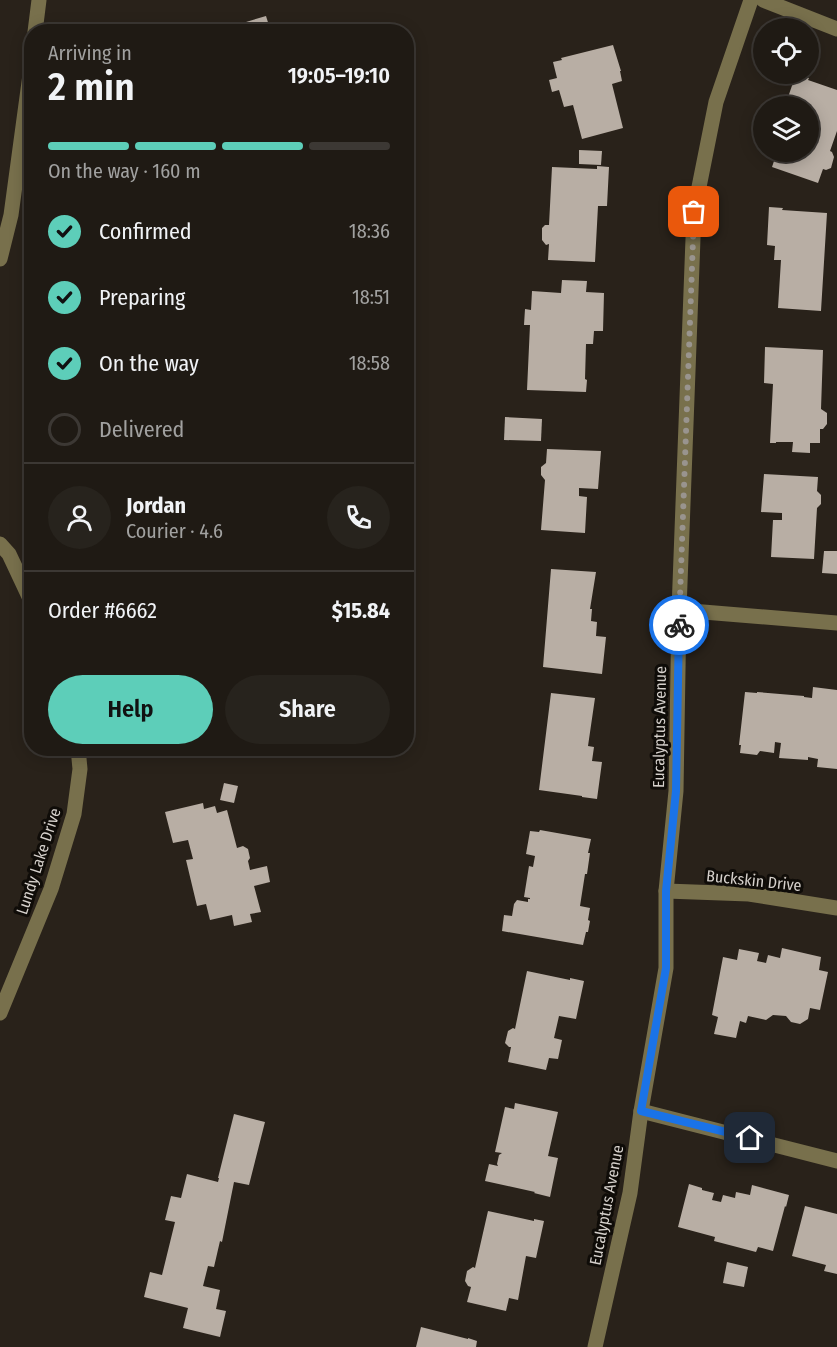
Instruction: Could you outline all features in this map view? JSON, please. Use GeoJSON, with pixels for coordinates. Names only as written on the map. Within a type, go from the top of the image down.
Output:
{"type":"FeatureCollection","features":[{"type":"Feature","properties":{"kind":"street"},"geometry":{"type":"LineString","coordinates":[[36,24],[39,0]]}},
{"type":"Feature","properties":{"kind":"street","name":"Eucalyptus Avenue"},"geometry":{"type":"LineString","coordinates":[[595,1347],[630,1193],[641,1111],[666,968],[666,891],[676,791],[679,610],[694,212],[716,102],[751,0]]}},
{"type":"Feature","properties":{"kind":"street"},"geometry":{"type":"LineString","coordinates":[[764,0],[837,29]]}},
{"type":"Feature","properties":{"kind":"street"},"geometry":{"type":"LineString","coordinates":[[0,259],[11,215],[24,119]]}},
{"type":"Feature","properties":{"kind":"street"},"geometry":{"type":"LineString","coordinates":[[0,544],[9,554],[24,586]]}},
{"type":"Feature","properties":{"kind":"street"},"geometry":{"type":"LineString","coordinates":[[679,610],[837,623]]}},
{"type":"Feature","properties":{"kind":"street","name":"Lundy Lake Drive"},"geometry":{"type":"LineString","coordinates":[[0,1013],[51,890],[74,814],[80,769],[79,756]]}},
{"type":"Feature","properties":{"kind":"street","name":"Buckskin Drive"},"geometry":{"type":"LineString","coordinates":[[666,891],[749,894],[837,908]]}},
{"type":"Feature","properties":{"kind":"street"},"geometry":{"type":"LineString","coordinates":[[641,1111],[837,1161]]}},
{"type":"Feature","properties":{"kind":"building"},"geometry":{"type":"Polygon","coordinates":[[[266,16],[268,24],[239,24],[266,16]]]}},
{"type":"Feature","properties":{"kind":"building"},"geometry":{"type":"Polygon","coordinates":[[[613,45],[622,81],[612,84],[623,128],[582,139],[573,105],[564,107],[559,90],[552,92],[549,80],[557,78],[553,62],[613,45]]]}},
{"type":"Feature","properties":{"kind":"building"},"geometry":{"type":"Polygon","coordinates":[[[793,84],[819,84],[837,90],[837,131],[830,151],[834,157],[831,168],[823,169],[818,183],[772,167],[774,162],[819,162],[819,96],[788,96],[793,84]]]}},
{"type":"Feature","properties":{"kind":"building"},"geometry":{"type":"Polygon","coordinates":[[[579,150],[602,151],[601,165],[579,164],[579,150]]]}},
{"type":"Feature","properties":{"kind":"building"},"geometry":{"type":"Polygon","coordinates":[[[597,166],[609,167],[607,206],[598,206],[595,262],[548,260],[549,244],[546,245],[542,240],[542,228],[549,225],[552,167],[597,169],[597,166]]]}},
{"type":"Feature","properties":{"kind":"building"},"geometry":{"type":"Polygon","coordinates":[[[769,207],[827,213],[821,311],[778,308],[781,260],[774,260],[775,246],[767,245],[769,207]]]}},
{"type":"Feature","properties":{"kind":"building"},"geometry":{"type":"Polygon","coordinates":[[[562,280],[587,281],[586,292],[604,293],[603,331],[594,331],[593,344],[586,344],[586,392],[527,390],[530,325],[524,325],[525,309],[531,310],[532,291],[561,293],[562,280]]]}},
{"type":"Feature","properties":{"kind":"building"},"geometry":{"type":"Polygon","coordinates":[[[765,347],[823,350],[821,409],[827,413],[827,424],[820,429],[820,443],[810,443],[810,453],[792,452],[793,442],[770,443],[773,384],[764,383],[765,347]]]}},
{"type":"Feature","properties":{"kind":"building"},"geometry":{"type":"Polygon","coordinates":[[[505,417],[542,419],[541,441],[504,440],[505,417]]]}},
{"type":"Feature","properties":{"kind":"building"},"geometry":{"type":"Polygon","coordinates":[[[547,449],[601,451],[598,489],[579,488],[579,496],[587,497],[585,533],[541,530],[545,480],[541,475],[541,467],[546,463],[547,449]]]}},
{"type":"Feature","properties":{"kind":"building"},"geometry":{"type":"Polygon","coordinates":[[[764,474],[818,477],[817,491],[821,495],[821,504],[817,508],[814,559],[771,557],[773,520],[782,520],[782,513],[761,512],[764,474]]]}},
{"type":"Feature","properties":{"kind":"building"},"geometry":{"type":"Polygon","coordinates":[[[824,551],[837,551],[837,574],[822,573],[824,551]]]}},
{"type":"Feature","properties":{"kind":"building"},"geometry":{"type":"Polygon","coordinates":[[[551,569],[596,572],[590,609],[592,609],[591,621],[597,622],[596,636],[606,637],[602,674],[543,667],[551,569]]]}},
{"type":"Feature","properties":{"kind":"building"},"geometry":{"type":"Polygon","coordinates":[[[813,687],[837,690],[837,769],[817,767],[818,759],[808,757],[808,760],[779,758],[781,743],[775,742],[774,753],[760,751],[757,755],[740,753],[745,692],[812,698],[813,687]]]}},
{"type":"Feature","properties":{"kind":"building"},"geometry":{"type":"Polygon","coordinates":[[[551,693],[595,698],[588,746],[594,747],[592,761],[602,762],[597,799],[539,790],[551,693]]]}},
{"type":"Feature","properties":{"kind":"building"},"geometry":{"type":"Polygon","coordinates":[[[224,783],[238,786],[234,803],[220,800],[224,783]]]}},
{"type":"Feature","properties":{"kind":"building"},"geometry":{"type":"Polygon","coordinates":[[[203,803],[204,809],[215,806],[217,813],[227,810],[237,848],[243,846],[248,849],[250,870],[267,866],[270,882],[254,886],[261,912],[250,914],[252,922],[234,926],[232,915],[210,920],[206,904],[197,906],[186,860],[193,859],[188,840],[173,843],[165,812],[203,803]]]}},
{"type":"Feature","properties":{"kind":"building"},"geometry":{"type":"Polygon","coordinates":[[[540,830],[591,839],[580,906],[590,908],[588,932],[586,932],[583,945],[502,931],[504,915],[512,916],[517,900],[528,902],[530,899],[524,897],[529,866],[533,867],[535,856],[526,854],[530,831],[539,832],[540,830]]]}},
{"type":"Feature","properties":{"kind":"building"},"geometry":{"type":"Polygon","coordinates":[[[782,948],[821,957],[819,970],[828,972],[820,1010],[810,1008],[808,1019],[800,1024],[791,1022],[786,1016],[773,1015],[766,1020],[748,1016],[746,1023],[740,1021],[736,1038],[714,1034],[718,1017],[712,1015],[723,957],[737,960],[739,949],[759,953],[757,961],[766,963],[768,955],[780,958],[782,948]]]}},
{"type":"Feature","properties":{"kind":"building"},"geometry":{"type":"Polygon","coordinates":[[[527,971],[584,981],[576,1019],[559,1016],[554,1038],[562,1040],[558,1059],[549,1058],[546,1070],[508,1062],[511,1047],[505,1043],[508,1031],[515,1029],[527,971]]]}},
{"type":"Feature","properties":{"kind":"building"},"geometry":{"type":"Polygon","coordinates":[[[515,1103],[558,1112],[548,1156],[558,1158],[550,1197],[485,1181],[489,1164],[498,1166],[499,1155],[502,1153],[495,1152],[505,1107],[514,1109],[515,1103]]]}},
{"type":"Feature","properties":{"kind":"building"},"geometry":{"type":"Polygon","coordinates":[[[234,1114],[265,1122],[249,1185],[234,1182],[222,1242],[220,1241],[214,1267],[208,1266],[203,1286],[220,1290],[216,1309],[226,1311],[220,1337],[183,1328],[188,1308],[144,1297],[150,1272],[162,1275],[175,1222],[165,1220],[171,1196],[181,1198],[187,1174],[218,1182],[234,1114]]]}},
{"type":"Feature","properties":{"kind":"building"},"geometry":{"type":"Polygon","coordinates":[[[689,1184],[714,1193],[712,1200],[721,1202],[723,1195],[735,1198],[736,1192],[750,1195],[752,1185],[789,1195],[773,1251],[758,1247],[756,1252],[714,1241],[715,1237],[678,1227],[689,1184]]]}},
{"type":"Feature","properties":{"kind":"building"},"geometry":{"type":"Polygon","coordinates":[[[805,1206],[837,1214],[837,1274],[824,1271],[826,1265],[792,1256],[805,1206]]]}},
{"type":"Feature","properties":{"kind":"building"},"geometry":{"type":"Polygon","coordinates":[[[488,1211],[544,1221],[536,1258],[526,1256],[518,1300],[509,1298],[506,1311],[467,1302],[471,1287],[465,1281],[467,1271],[475,1268],[488,1211]]]}},
{"type":"Feature","properties":{"kind":"building"},"geometry":{"type":"Polygon","coordinates":[[[727,1262],[748,1267],[744,1287],[723,1283],[727,1262]]]}},
{"type":"Feature","properties":{"kind":"building"},"geometry":{"type":"Polygon","coordinates":[[[421,1327],[477,1341],[476,1347],[416,1347],[421,1327]]]}},
{"type":"Feature","properties":{"kind":"way so far"},"geometry":{"type":"LineString","coordinates":[[679,625],[694,212]]}},
{"type":"Feature","properties":{"kind":"route"},"geometry":{"type":"LineString","coordinates":[[679,625],[676,791],[666,891],[666,968],[641,1111],[750,1138]]}}]}
